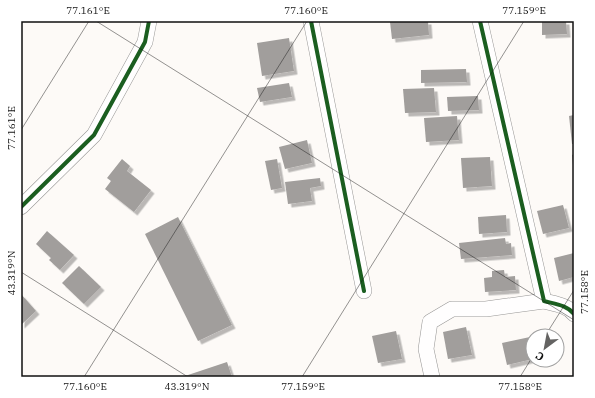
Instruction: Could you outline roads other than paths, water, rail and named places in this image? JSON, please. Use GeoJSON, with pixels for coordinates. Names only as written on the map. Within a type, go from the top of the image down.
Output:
{"type":"FeatureCollection","features":[{"type":"Feature","properties":{"kind":"street"},"geometry":{"type":"LineString","coordinates":[[21,207],[94,135],[146,42],[149,21]]}},
{"type":"Feature","properties":{"kind":"street"},"geometry":{"type":"LineString","coordinates":[[311,21],[364,291]]}},
{"type":"Feature","properties":{"kind":"street"},"geometry":{"type":"LineString","coordinates":[[480,21],[544,302]]}},
{"type":"Feature","properties":{"kind":"street"},"geometry":{"type":"LineString","coordinates":[[432,377],[426,349],[430,322],[452,309],[486,309],[544,302],[558,304],[570,309],[574,314]]}}]}
